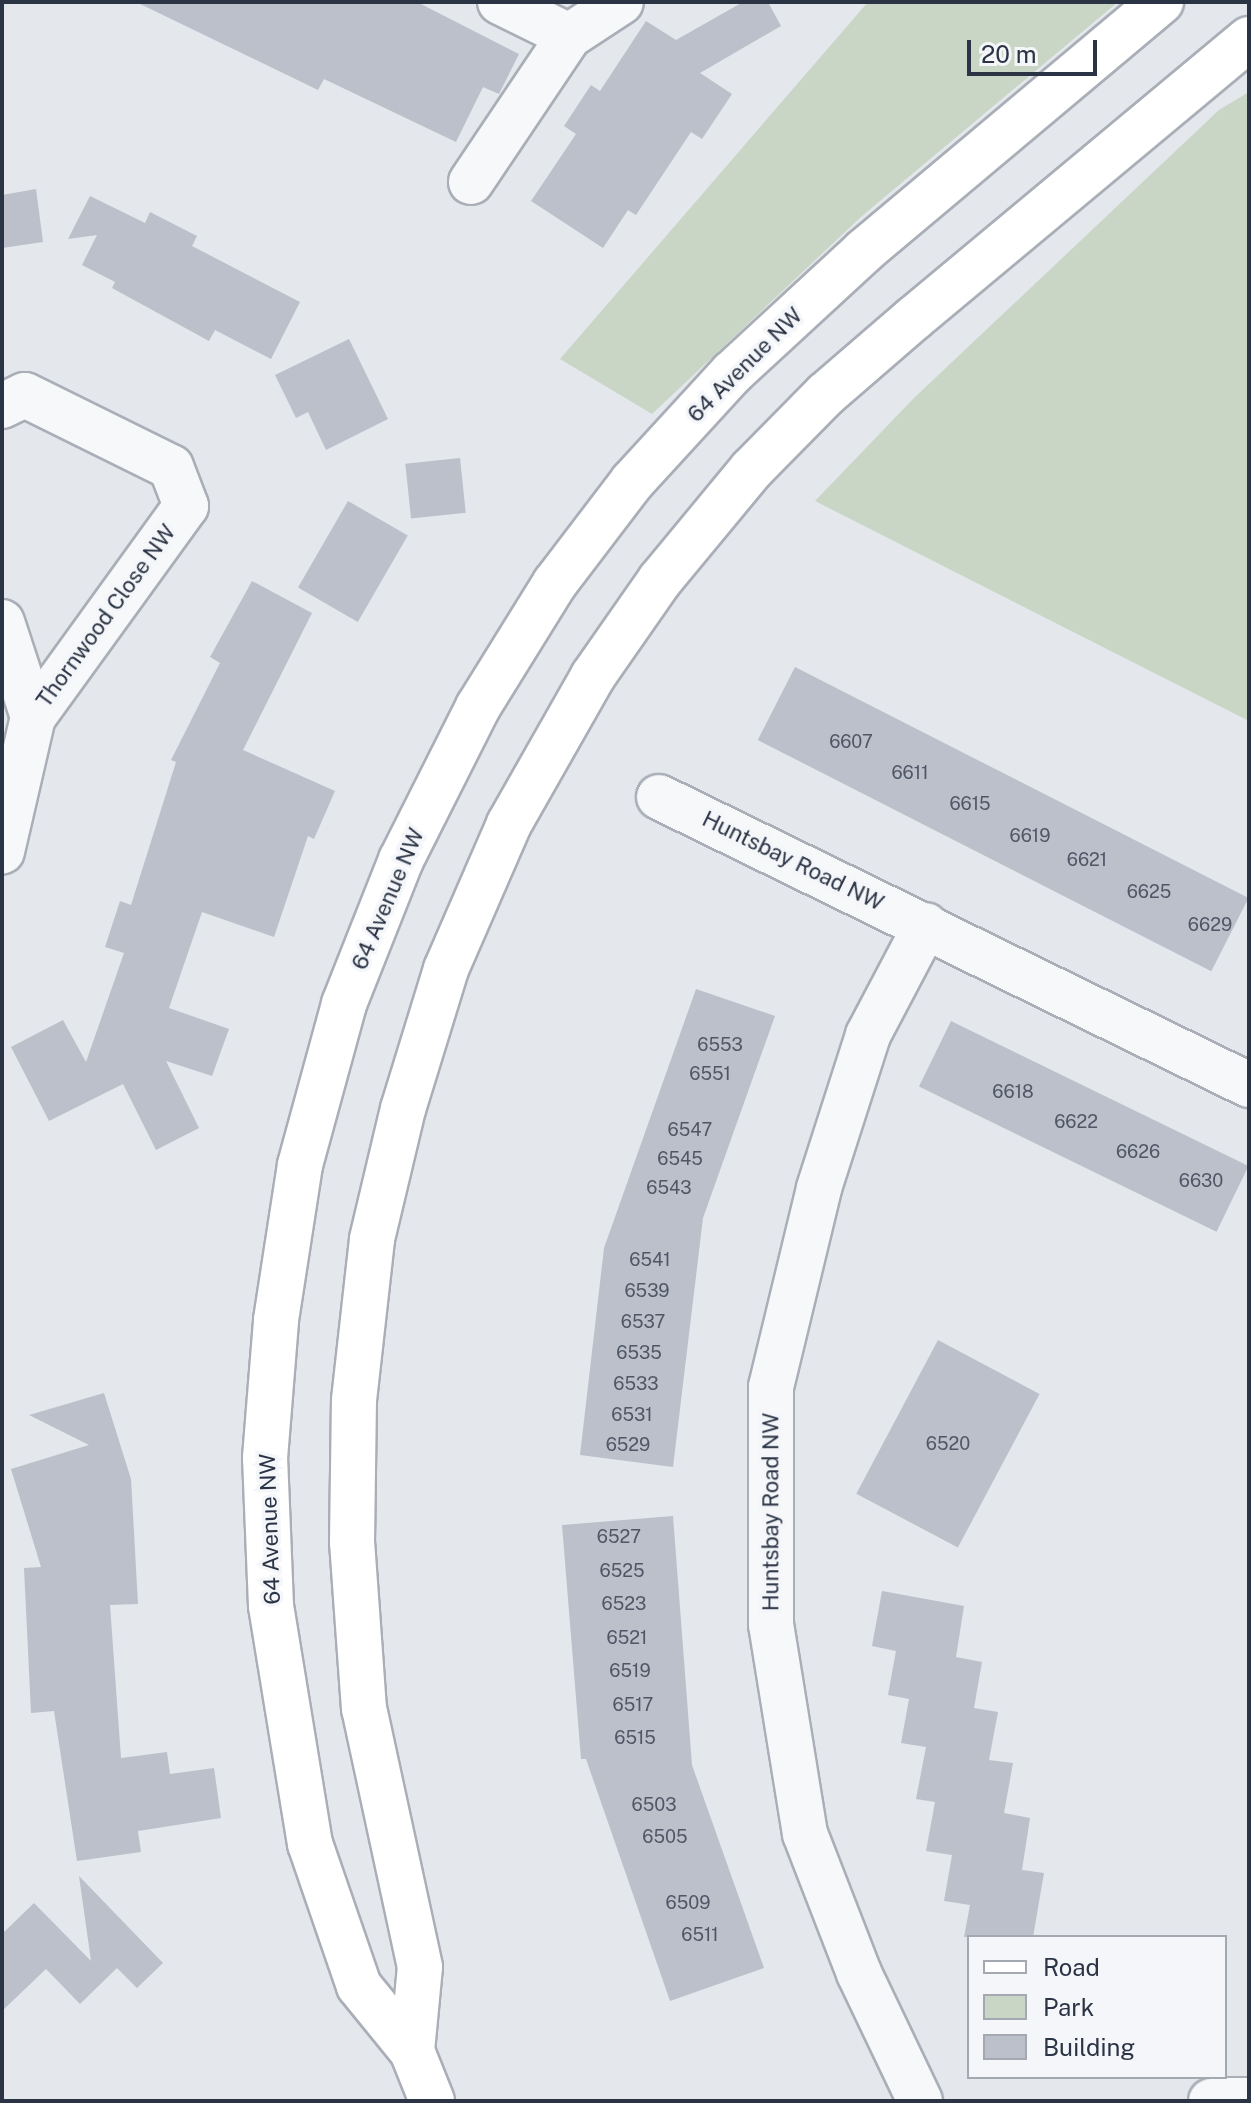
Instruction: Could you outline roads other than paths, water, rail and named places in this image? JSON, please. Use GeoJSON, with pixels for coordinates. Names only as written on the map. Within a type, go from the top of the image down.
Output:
{"type":"FeatureCollection","features":[{"type":"Feature","properties":{"kind":"main road","name":"64 Avenue NW"},"geometry":{"type":"LineString","coordinates":[[432,2101],[412,2051],[359,1986],[310,1844],[271,1606],[265,1458],[276,1320],[300,1165],[344,1004],[401,860],[478,707],[555,583],[632,482],[732,373],[864,251],[1161,2]]}},
{"type":"Feature","properties":{"kind":"main road","name":"64 Avenue NW"},"geometry":{"type":"LineString","coordinates":[[412,2051],[420,1967],[364,1709],[352,1542],[354,1400],[372,1239],[403,1109],[446,969],[509,824],[593,676],[660,580],[751,470],[826,394],[1249,39]]}},
{"type":"Feature","properties":{"kind":"main road"},"geometry":{"type":"LineString","coordinates":[[1127,141],[1249,65]]}},
{"type":"Feature","properties":{"kind":"street"},"geometry":{"type":"LineString","coordinates":[[500,2],[569,36]]}},
{"type":"Feature","properties":{"kind":"street"},"geometry":{"type":"LineString","coordinates":[[471,182],[569,36],[621,2]]}},
{"type":"Feature","properties":{"kind":"street","name":"Thornwood Close NW"},"geometry":{"type":"LineString","coordinates":[[2,406],[25,395],[171,467],[186,506],[33,717],[2,851]]}},
{"type":"Feature","properties":{"kind":"street","name":"Thornwood Close NW"},"geometry":{"type":"LineString","coordinates":[[2,622],[33,717]]}},
{"type":"Feature","properties":{"kind":"street","name":"Huntsbay Road NW"},"geometry":{"type":"LineString","coordinates":[[659,797],[1249,1085]]}},
{"type":"Feature","properties":{"kind":"street","name":"Huntsbay Road NW"},"geometry":{"type":"LineString","coordinates":[[920,2101],[859,1973],[805,1834],[771,1625],[771,1387],[819,1188],[868,1035],[926,925]]}},
{"type":"Feature","properties":{"kind":"street"},"geometry":{"type":"LineString","coordinates":[[1211,2101],[1249,2100]]}}]}
